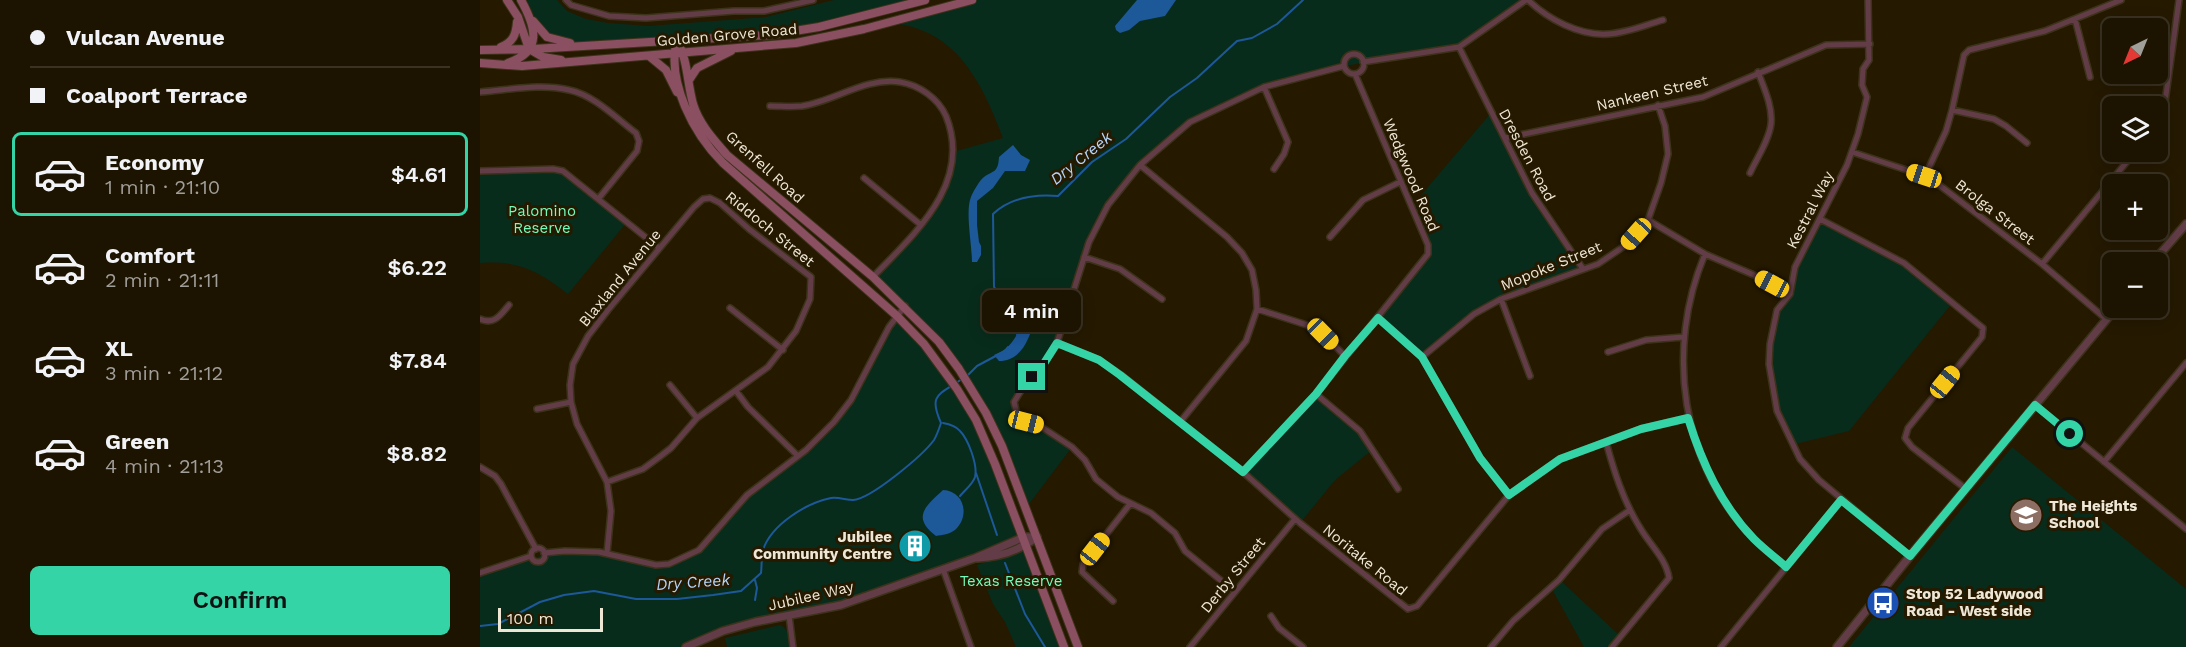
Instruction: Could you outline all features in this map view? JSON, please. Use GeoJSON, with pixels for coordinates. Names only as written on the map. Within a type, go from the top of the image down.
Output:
{"type":"FeatureCollection","features":[{"type":"Feature","properties":{"kind":"main road"},"geometry":{"type":"LineString","coordinates":[[507,0],[518,17],[530,49],[549,58],[588,62]]}},
{"type":"Feature","properties":{"kind":"main road"},"geometry":{"type":"LineString","coordinates":[[521,0],[530,18],[547,37],[559,42],[586,45]]}},
{"type":"Feature","properties":{"kind":"main road","name":"Golden Grove Road"},"geometry":{"type":"LineString","coordinates":[[480,50],[770,35],[819,27],[926,0]]}},
{"type":"Feature","properties":{"kind":"main road","name":"Golden Grove Road"},"geometry":{"type":"LineString","coordinates":[[480,63],[522,66],[588,62],[796,43],[972,0]]}},
{"type":"Feature","properties":{"kind":"main road"},"geometry":{"type":"LineString","coordinates":[[494,50],[508,44],[513,39],[518,17]]}},
{"type":"Feature","properties":{"kind":"main road"},"geometry":{"type":"LineString","coordinates":[[504,65],[525,56],[530,49],[534,41],[530,18]]}},
{"type":"Feature","properties":{"kind":"main road","name":"Grenfell Road"},"geometry":{"type":"LineString","coordinates":[[677,40],[684,54],[693,104],[706,131],[727,155],[905,306],[939,342],[959,369],[1002,446],[1078,647]]}},
{"type":"Feature","properties":{"kind":"main road","name":"Grenfell Road"},"geometry":{"type":"LineString","coordinates":[[677,40],[673,54],[685,106],[698,133],[717,158],[897,316],[924,344],[959,392],[984,438],[1064,647]]}},
{"type":"Feature","properties":{"kind":"main road"},"geometry":{"type":"LineString","coordinates":[[689,80],[697,68],[735,49]]}},
{"type":"Feature","properties":{"kind":"main road"},"geometry":{"type":"LineString","coordinates":[[649,56],[666,70],[685,106]]}},
{"type":"Feature","properties":{"kind":"street"},"geometry":{"type":"LineString","coordinates":[[566,0],[571,5],[609,16],[646,18],[764,11],[813,0]]}},
{"type":"Feature","properties":{"kind":"street"},"geometry":{"type":"LineString","coordinates":[[1363,62],[1459,47],[1527,0],[1542,13],[1578,30],[1606,35],[1663,20]]}},
{"type":"Feature","properties":{"kind":"street","name":"Kestral Way"},"geometry":{"type":"LineString","coordinates":[[1868,0],[1869,60],[1863,69],[1862,85],[1867,97],[1852,152],[1795,267],[1790,294],[1777,310],[1770,344],[1769,364],[1777,411],[1800,459],[1841,500],[1910,556]]}},
{"type":"Feature","properties":{"kind":"street"},"geometry":{"type":"LineString","coordinates":[[1924,176],[1946,131],[1962,59],[1969,50],[2045,31],[2121,0]]}},
{"type":"Feature","properties":{"kind":"street"},"geometry":{"type":"LineString","coordinates":[[2166,96],[2180,0]]}},
{"type":"Feature","properties":{"kind":"street"},"geometry":{"type":"LineString","coordinates":[[2075,19],[2090,77]]}},
{"type":"Feature","properties":{"kind":"street","name":"Nankeen Street"},"geometry":{"type":"LineString","coordinates":[[1505,138],[1703,97],[1826,45],[1870,44]]}},
{"type":"Feature","properties":{"kind":"street","name":"Dresden Road"},"geometry":{"type":"LineString","coordinates":[[1459,47],[1532,193],[1583,269]]}},
{"type":"Feature","properties":{"kind":"street"},"geometry":{"type":"LineString","coordinates":[[1350,55],[1357,55],[1363,62],[1361,71],[1355,74],[1349,73],[1344,66],[1345,60],[1350,55]]}},
{"type":"Feature","properties":{"kind":"street"},"geometry":{"type":"LineString","coordinates":[[1235,592],[1185,551],[1175,533],[1151,513],[1118,497],[1096,479],[1085,460],[1065,442],[1040,426],[1026,422],[1017,414],[1014,402],[1057,343],[1089,242],[1108,205],[1140,165],[1190,122],[1264,87],[1344,66]]}},
{"type":"Feature","properties":{"kind":"street"},"geometry":{"type":"LineString","coordinates":[[1750,173],[1771,127],[1766,93],[1758,72]]}},
{"type":"Feature","properties":{"kind":"street","name":"Wedgwood Road"},"geometry":{"type":"LineString","coordinates":[[1243,472],[1316,394],[1428,254],[1428,245],[1355,74]]}},
{"type":"Feature","properties":{"kind":"street"},"geometry":{"type":"LineString","coordinates":[[770,106],[804,106],[854,88],[881,82],[900,82],[915,86],[930,95],[943,109],[953,139],[953,162],[950,177],[938,201],[921,225],[873,277]]}},
{"type":"Feature","properties":{"kind":"street"},"geometry":{"type":"LineString","coordinates":[[480,92],[547,87],[571,90],[593,100],[636,133],[639,141],[637,151],[599,198]]}},
{"type":"Feature","properties":{"kind":"street"},"geometry":{"type":"LineString","coordinates":[[1264,87],[1288,142],[1284,154],[1274,169]]}},
{"type":"Feature","properties":{"kind":"street","name":"Mopoke Street"},"geometry":{"type":"LineString","coordinates":[[1422,357],[1474,314],[1501,298],[1598,264],[1623,248],[1648,220],[1661,183],[1668,154],[1665,126],[1658,105]]}},
{"type":"Feature","properties":{"kind":"street"},"geometry":{"type":"LineString","coordinates":[[1952,110],[1994,119],[2027,143]]}},
{"type":"Feature","properties":{"kind":"street","name":"Brolga Street"},"geometry":{"type":"LineString","coordinates":[[1852,152],[1924,176],[1949,191],[2042,264],[2106,319]]}},
{"type":"Feature","properties":{"kind":"street"},"geometry":{"type":"LineString","coordinates":[[2042,264],[2126,162]]}},
{"type":"Feature","properties":{"kind":"street"},"geometry":{"type":"LineString","coordinates":[[1140,165],[1227,237],[1242,253],[1252,270],[1257,309],[1246,341],[1180,422]]}},
{"type":"Feature","properties":{"kind":"street"},"geometry":{"type":"LineString","coordinates":[[480,171],[553,169],[562,171],[599,198],[659,248]]}},
{"type":"Feature","properties":{"kind":"street"},"geometry":{"type":"LineString","coordinates":[[864,178],[921,225]]}},
{"type":"Feature","properties":{"kind":"street"},"geometry":{"type":"LineString","coordinates":[[1330,237],[1363,200],[1400,182]]}},
{"type":"Feature","properties":{"kind":"street","name":"Riddoch Street"},"geometry":{"type":"LineString","coordinates":[[704,199],[710,198],[720,203],[749,229],[811,277],[810,299],[796,331],[783,350]]}},
{"type":"Feature","properties":{"kind":"street","name":"Blaxland Avenue"},"geometry":{"type":"LineString","coordinates":[[607,553],[611,511],[607,482],[577,424],[571,402],[570,385],[573,364],[588,336],[659,248],[694,207],[704,199]]}},
{"type":"Feature","properties":{"kind":"street"},"geometry":{"type":"LineString","coordinates":[[1820,219],[1904,263],[1983,328],[1982,337],[1908,428],[1905,438],[1912,447],[1966,489]]}},
{"type":"Feature","properties":{"kind":"street"},"geometry":{"type":"LineString","coordinates":[[1648,220],[1705,254],[1754,275],[1790,294]]}},
{"type":"Feature","properties":{"kind":"street"},"geometry":{"type":"LineString","coordinates":[[2163,252],[2185,226]]}},
{"type":"Feature","properties":{"kind":"street"},"geometry":{"type":"LineString","coordinates":[[1705,254],[1695,277],[1683,337],[1682,374],[1688,418],[1698,451],[1725,502],[1755,540],[1786,567]]}},
{"type":"Feature","properties":{"kind":"street"},"geometry":{"type":"LineString","coordinates":[[1084,257],[1120,269],[1162,299]]}},
{"type":"Feature","properties":{"kind":"street"},"geometry":{"type":"LineString","coordinates":[[1501,298],[1530,376]]}},
{"type":"Feature","properties":{"kind":"street"},"geometry":{"type":"LineString","coordinates":[[480,319],[487,322],[496,320],[509,305]]}},
{"type":"Feature","properties":{"kind":"street"},"geometry":{"type":"LineString","coordinates":[[480,467],[495,476],[501,484],[536,549],[544,553],[582,551],[607,553],[656,565],[669,564],[693,554],[704,546],[747,495],[798,456],[834,422],[851,400],[883,337],[905,306]]}},
{"type":"Feature","properties":{"kind":"street"},"geometry":{"type":"LineString","coordinates":[[607,482],[643,469],[658,459],[671,448],[697,418],[768,368],[783,350],[730,308]]}},
{"type":"Feature","properties":{"kind":"street"},"geometry":{"type":"LineString","coordinates":[[1257,309],[1307,325],[1323,334],[1345,356]]}},
{"type":"Feature","properties":{"kind":"street"},"geometry":{"type":"LineString","coordinates":[[1378,318],[1422,357],[1480,458],[1509,495]]}},
{"type":"Feature","properties":{"kind":"street"},"geometry":{"type":"LineString","coordinates":[[1838,647],[1910,556],[2106,319]]}},
{"type":"Feature","properties":{"kind":"street"},"geometry":{"type":"LineString","coordinates":[[1608,352],[1646,340],[1683,337]]}},
{"type":"Feature","properties":{"kind":"street","name":"Noritake Road"},"geometry":{"type":"LineString","coordinates":[[1057,343],[1099,360],[1243,472],[1295,519],[1408,609],[1417,606],[1509,495],[1560,459],[1641,429],[1688,418]]}},
{"type":"Feature","properties":{"kind":"street"},"geometry":{"type":"LineString","coordinates":[[2104,462],[2186,363]]}},
{"type":"Feature","properties":{"kind":"street"},"geometry":{"type":"LineString","coordinates":[[670,386],[697,418]]}},
{"type":"Feature","properties":{"kind":"street"},"geometry":{"type":"LineString","coordinates":[[736,392],[748,407],[798,456]]}},
{"type":"Feature","properties":{"kind":"street"},"geometry":{"type":"LineString","coordinates":[[1316,394],[1360,431],[1398,489]]}},
{"type":"Feature","properties":{"kind":"street"},"geometry":{"type":"LineString","coordinates":[[537,409],[571,402]]}},
{"type":"Feature","properties":{"kind":"street"},"geometry":{"type":"LineString","coordinates":[[2035,405],[2186,530]]}},
{"type":"Feature","properties":{"kind":"street"},"geometry":{"type":"LineString","coordinates":[[1606,442],[1630,510],[1668,566],[1670,578],[1612,647]]}},
{"type":"Feature","properties":{"kind":"street"},"geometry":{"type":"LineString","coordinates":[[1721,647],[1841,500]]}},
{"type":"Feature","properties":{"kind":"street"},"geometry":{"type":"LineString","coordinates":[[1113,601],[1082,572],[1083,564],[1131,504]]}},
{"type":"Feature","properties":{"kind":"street"},"geometry":{"type":"LineString","coordinates":[[1491,647],[1513,621],[1559,580],[1602,530],[1630,510]]}},
{"type":"Feature","properties":{"kind":"street","name":"Derby Street"},"geometry":{"type":"LineString","coordinates":[[1190,647],[1295,519]]}},
{"type":"Feature","properties":{"kind":"street","name":"Jubilee Way"},"geometry":{"type":"LineString","coordinates":[[686,647],[723,631],[841,605],[975,558],[992,557],[1037,537]]}},
{"type":"Feature","properties":{"kind":"street"},"geometry":{"type":"LineString","coordinates":[[480,573],[531,556],[536,549]]}},
{"type":"Feature","properties":{"kind":"street"},"geometry":{"type":"LineString","coordinates":[[531,556],[538,562],[543,560],[544,553]]}},
{"type":"Feature","properties":{"kind":"street"},"geometry":{"type":"LineString","coordinates":[[943,570],[971,647]]}},
{"type":"Feature","properties":{"kind":"street"},"geometry":{"type":"LineString","coordinates":[[789,615],[793,647]]}},
{"type":"Feature","properties":{"kind":"street"},"geometry":{"type":"LineString","coordinates":[[1271,616],[1279,628],[1303,647]]}},
{"type":"Feature","properties":{"kind":"green space"},"geometry":{"type":"Polygon","coordinates":[[[527,0],[557,0],[567,11],[586,19],[648,26],[766,17],[834,0],[913,0],[818,23],[770,31],[571,42],[547,34],[538,24],[527,0]]]}},
{"type":"Feature","properties":{"kind":"green space"},"geometry":{"type":"Polygon","coordinates":[[[972,0],[1526,0],[1459,47],[1344,66],[1264,87],[1190,122],[1140,165],[1108,205],[1084,257],[1057,343],[1014,402],[1022,419],[1044,428],[1072,447],[1026,508],[989,420],[953,361],[873,277],[921,225],[950,177],[953,152],[1003,138],[982,90],[963,61],[951,48],[921,30],[889,22],[972,0]]]}},
{"type":"Feature","properties":{"kind":"green space"},"geometry":{"type":"Polygon","coordinates":[[[1491,113],[1532,193],[1583,269],[1501,299],[1474,314],[1422,357],[1378,318],[1424,262],[1428,245],[1411,207],[1491,113]]]}},
{"type":"Feature","properties":{"kind":"green space","name":"Palomino Reserve"},"geometry":{"type":"Polygon","coordinates":[[[480,171],[563,171],[627,222],[568,294],[537,273],[517,265],[480,263],[480,171]]]}},
{"type":"Feature","properties":{"kind":"green space"},"geometry":{"type":"Polygon","coordinates":[[[1820,219],[1886,252],[1953,302],[1849,431],[1799,443],[1793,447],[1777,411],[1769,364],[1777,310],[1786,300],[1795,267],[1820,219]]]}},
{"type":"Feature","properties":{"kind":"green space"},"geometry":{"type":"Polygon","coordinates":[[[897,316],[962,396],[1024,537],[841,605],[723,631],[686,647],[480,647],[480,571],[545,555],[599,552],[656,565],[681,559],[699,550],[737,505],[821,435],[851,400],[897,316]]]}},
{"type":"Feature","properties":{"kind":"green space"},"geometry":{"type":"Polygon","coordinates":[[[1316,394],[1360,431],[1372,450],[1335,480],[1300,523],[1243,472],[1316,394]]]}},
{"type":"Feature","properties":{"kind":"green space","name":"The Heights School"},"geometry":{"type":"Polygon","coordinates":[[[2012,447],[2186,589],[2186,647],[1849,647],[2012,447]]]}},
{"type":"Feature","properties":{"kind":"green space","name":"Texas Reserve"},"geometry":{"type":"Polygon","coordinates":[[[1024,550],[1061,647],[1016,647],[1005,622],[993,604],[977,565],[1024,550]]]}},
{"type":"Feature","properties":{"kind":"green space"},"geometry":{"type":"Polygon","coordinates":[[[1562,582],[1618,634],[1607,647],[1584,647],[1553,591],[1562,582]]]}},
{"type":"Feature","properties":{"kind":"green space"},"geometry":{"type":"Polygon","coordinates":[[[780,625],[787,631],[790,647],[727,647],[725,638],[780,625]]]}},
{"type":"Feature","properties":{"kind":"water"},"geometry":{"type":"Polygon","coordinates":[[[1137,0],[1176,0],[1165,16],[1140,21],[1129,30],[1120,33],[1115,26],[1137,0]]]}},
{"type":"Feature","properties":{"kind":"water"},"geometry":{"type":"Polygon","coordinates":[[[1013,145],[1021,155],[1030,160],[1025,171],[1005,171],[993,188],[977,201],[981,255],[977,262],[972,262],[969,219],[971,197],[982,179],[996,169],[999,157],[1013,145]]]}},
{"type":"Feature","properties":{"kind":"water"},"geometry":{"type":"Polygon","coordinates":[[[1026,303],[1036,316],[1028,339],[1014,357],[999,361],[994,355],[1004,350],[1015,338],[1022,322],[1016,309],[1026,303]]]}},
{"type":"Feature","properties":{"kind":"water"},"geometry":{"type":"Polygon","coordinates":[[[943,490],[956,495],[964,512],[960,525],[955,530],[936,536],[928,529],[923,517],[931,501],[943,490]]]}},
{"type":"Feature","properties":{"kind":"waterway","name":"Dry Creek"},"geometry":{"type":"LineString","coordinates":[[1017,335],[1022,322],[1016,309],[1006,302],[994,287],[993,214],[1015,200],[1058,196],[1092,162],[1126,139],[1170,97],[1197,78],[1237,41],[1252,38],[1277,24],[1303,0]]}},
{"type":"Feature","properties":{"kind":"waterway","name":"Dry Creek"},"geometry":{"type":"LineString","coordinates":[[967,376],[977,366],[1005,351],[1008,347]]}},
{"type":"Feature","properties":{"kind":"waterway","name":"Dry Creek"},"geometry":{"type":"LineString","coordinates":[[480,626],[498,624],[540,602],[564,595],[594,591],[636,599],[677,599],[741,591],[761,573],[762,553],[767,541],[773,532],[791,516],[811,505],[831,498],[853,500],[861,498],[884,485],[919,456],[934,440],[941,423],[936,406],[938,396],[962,379]]}},
{"type":"Feature","properties":{"kind":"waterway"},"geometry":{"type":"LineString","coordinates":[[943,423],[960,431],[974,459],[975,477],[971,485],[960,496]]}},
{"type":"Feature","properties":{"kind":"waterway"},"geometry":{"type":"LineString","coordinates":[[976,473],[997,535]]}},
{"type":"Feature","properties":{"kind":"waterway"},"geometry":{"type":"LineString","coordinates":[[1005,563],[1025,614],[1045,647]]}},
{"type":"Feature","properties":{"kind":"waterway"},"geometry":{"type":"LineString","coordinates":[[755,580],[757,588],[755,600]]}},
{"type":"Feature","properties":{"kind":"place","name":"The Heights School"},"geometry":{"type":"Point","coordinates":[2026,515]}},
{"type":"Feature","properties":{"kind":"place","name":"Jubilee Community Centre"},"geometry":{"type":"Point","coordinates":[915,546]}},
{"type":"Feature","properties":{"kind":"place","name":"Stop 52 Ladywood Road - West side"},"geometry":{"type":"Point","coordinates":[1883,603]}},
{"type":"Feature","properties":{"kind":"route"},"geometry":{"type":"LineString","coordinates":[[1032,377],[1057,343],[1099,360],[1243,472],[1316,394],[1378,318],[1422,357],[1480,458],[1509,495],[1560,459],[1641,429],[1688,418],[1698,451],[1725,502],[1755,540],[1786,567],[1841,500],[1910,556],[2035,405],[2070,434]]}}]}
